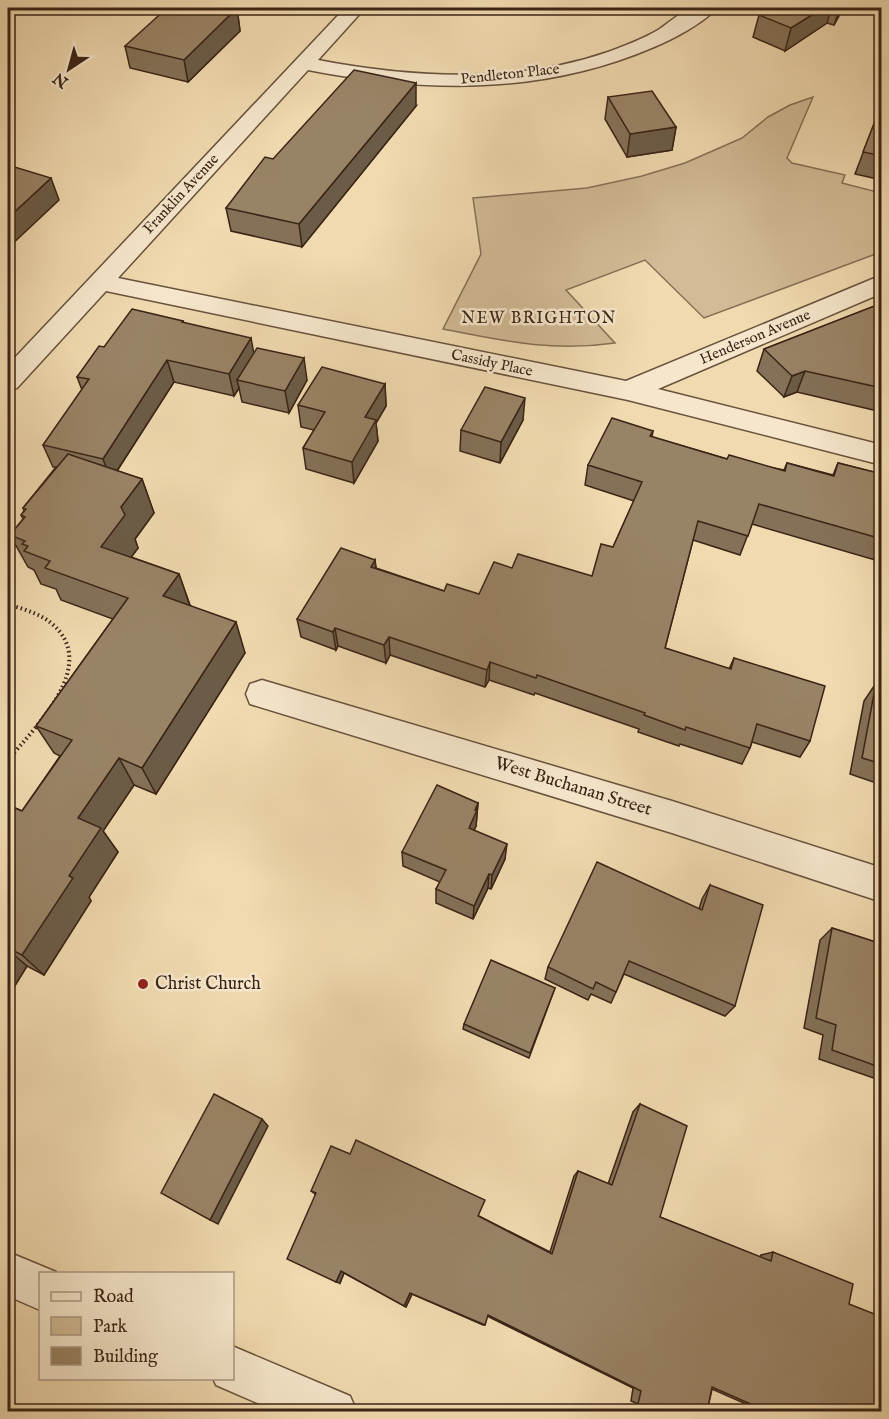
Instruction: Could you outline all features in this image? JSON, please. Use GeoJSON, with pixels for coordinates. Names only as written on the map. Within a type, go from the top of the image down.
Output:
{"type":"FeatureCollection","features":[{"type":"Feature","properties":{"kind":"street","name":"Franklin Avenue"},"geometry":{"type":"LineString","coordinates":[[8,381],[355,8]]}},
{"type":"Feature","properties":{"kind":"street","name":"Pendleton Place"},"geometry":{"type":"LineString","coordinates":[[302,63],[374,77],[424,81],[516,77],[558,70],[632,50],[664,35],[705,8]]}},
{"type":"Feature","properties":{"kind":"street","name":"Cassidy Place"},"geometry":{"type":"LineString","coordinates":[[100,282],[628,391],[882,455]]}},
{"type":"Feature","properties":{"kind":"street","name":"Henderson Avenue"},"geometry":{"type":"LineString","coordinates":[[628,391],[882,283]]}},
{"type":"Feature","properties":{"kind":"street","name":"West Buchanan Street"},"geometry":{"type":"LineString","coordinates":[[262,694],[672,817],[882,885]]}},
{"type":"Feature","properties":{"kind":"street"},"geometry":{"type":"LineString","coordinates":[[8,1274],[39,1288]]}},
{"type":"Feature","properties":{"kind":"street"},"geometry":{"type":"LineString","coordinates":[[234,1370],[334,1412]]}},
{"type":"Feature","properties":{"kind":"path"},"geometry":{"type":"LineString","coordinates":[[8,604],[51,623],[65,637],[72,653],[64,685],[8,760]]}},
{"type":"Feature","properties":{"kind":"green space"},"geometry":{"type":"Polygon","coordinates":[[[813,97],[787,158],[792,163],[845,175],[842,183],[881,193],[881,252],[704,318],[645,260],[566,290],[615,343],[549,346],[443,329],[481,254],[473,198],[587,188],[642,176],[685,163],[742,138],[768,117],[790,105],[813,97]]]}},
{"type":"Feature","properties":{"kind":"building"},"geometry":{"type":"Polygon","coordinates":[[[167,8],[237,8],[184,60],[125,46],[167,8]]]}},
{"type":"Feature","properties":{"kind":"building"},"geometry":{"type":"Polygon","coordinates":[[[762,8],[823,8],[791,28],[759,15],[762,8]]]}},
{"type":"Feature","properties":{"kind":"building"},"geometry":{"type":"Polygon","coordinates":[[[354,70],[416,83],[299,224],[226,208],[265,157],[273,159],[354,70]]]}},
{"type":"Feature","properties":{"kind":"building"},"geometry":{"type":"Polygon","coordinates":[[[652,91],[676,127],[630,134],[608,97],[652,91]]]}},
{"type":"Feature","properties":{"kind":"building"},"geometry":{"type":"Polygon","coordinates":[[[882,103],[882,156],[863,152],[882,103]]]}},
{"type":"Feature","properties":{"kind":"building"},"geometry":{"type":"Polygon","coordinates":[[[11,166],[51,178],[8,218],[8,169],[11,166]]]}},
{"type":"Feature","properties":{"kind":"building"},"geometry":{"type":"Polygon","coordinates":[[[882,303],[882,388],[805,371],[792,376],[764,349],[882,303]]]}},
{"type":"Feature","properties":{"kind":"building"},"geometry":{"type":"Polygon","coordinates":[[[132,309],[251,338],[229,374],[167,360],[103,459],[43,445],[89,379],[77,377],[99,346],[104,347],[132,309]]]}},
{"type":"Feature","properties":{"kind":"building"},"geometry":{"type":"Polygon","coordinates":[[[257,348],[304,358],[285,391],[237,380],[257,348]]]}},
{"type":"Feature","properties":{"kind":"building"},"geometry":{"type":"Polygon","coordinates":[[[322,367],[385,384],[365,417],[376,420],[352,462],[303,448],[325,412],[298,405],[322,367]]]}},
{"type":"Feature","properties":{"kind":"building"},"geometry":{"type":"Polygon","coordinates":[[[485,387],[525,398],[501,442],[461,430],[485,387]]]}},
{"type":"Feature","properties":{"kind":"building"},"geometry":{"type":"Polygon","coordinates":[[[612,418],[653,431],[650,436],[727,459],[729,455],[785,471],[787,463],[834,476],[838,463],[882,474],[882,539],[759,504],[748,536],[698,521],[665,648],[731,669],[734,658],[825,686],[810,741],[757,724],[750,748],[686,727],[685,730],[644,715],[645,713],[537,675],[536,678],[490,662],[487,670],[389,637],[384,645],[335,628],[333,632],[297,619],[341,548],[375,560],[371,567],[444,591],[447,584],[479,594],[494,562],[512,568],[518,554],[592,576],[601,544],[613,547],[642,482],[588,465],[612,418]]]}},
{"type":"Feature","properties":{"kind":"building"},"geometry":{"type":"Polygon","coordinates":[[[68,454],[142,479],[121,507],[125,515],[101,547],[179,574],[163,596],[236,622],[142,768],[119,758],[78,818],[101,828],[69,876],[73,878],[22,955],[8,948],[8,805],[22,811],[72,740],[36,726],[128,598],[45,568],[50,561],[24,551],[28,546],[22,544],[25,541],[10,535],[25,517],[21,515],[26,509],[23,508],[68,454]]]}},
{"type":"Feature","properties":{"kind":"building"},"geometry":{"type":"Polygon","coordinates":[[[876,683],[882,684],[882,764],[862,758],[876,683]]]}},
{"type":"Feature","properties":{"kind":"building"},"geometry":{"type":"Polygon","coordinates":[[[437,785],[478,803],[469,828],[507,844],[474,906],[436,889],[446,870],[402,852],[437,785]]]}},
{"type":"Feature","properties":{"kind":"building"},"geometry":{"type":"Polygon","coordinates":[[[597,862],[702,910],[710,885],[763,905],[735,1006],[629,961],[616,992],[596,982],[593,989],[548,967],[597,862]]]}},
{"type":"Feature","properties":{"kind":"building"},"geometry":{"type":"Polygon","coordinates":[[[832,928],[882,944],[882,1068],[832,1050],[836,1025],[816,1018],[832,928]]]}},
{"type":"Feature","properties":{"kind":"building"},"geometry":{"type":"Polygon","coordinates":[[[491,960],[555,988],[530,1053],[464,1024],[491,960]]]}},
{"type":"Feature","properties":{"kind":"building"},"geometry":{"type":"Polygon","coordinates":[[[214,1094],[262,1119],[210,1220],[161,1193],[214,1094]]]}},
{"type":"Feature","properties":{"kind":"building"},"geometry":{"type":"Polygon","coordinates":[[[640,1104],[687,1126],[660,1217],[771,1261],[773,1252],[853,1284],[849,1304],[882,1317],[882,1412],[769,1412],[712,1387],[707,1412],[657,1412],[638,1404],[641,1391],[488,1315],[485,1325],[410,1293],[404,1306],[341,1271],[336,1282],[287,1259],[316,1193],[311,1191],[331,1146],[350,1154],[356,1140],[485,1200],[478,1216],[552,1254],[578,1171],[612,1185],[640,1104]]]}},
{"type":"Feature","properties":{"kind":"place","name":"Christ Church"},"geometry":{"type":"Point","coordinates":[143,984]}},
{"type":"Feature","properties":{"kind":"district","name":"NEW BRIGHTON"},"geometry":{"type":"Point","coordinates":[539,319]}}]}
